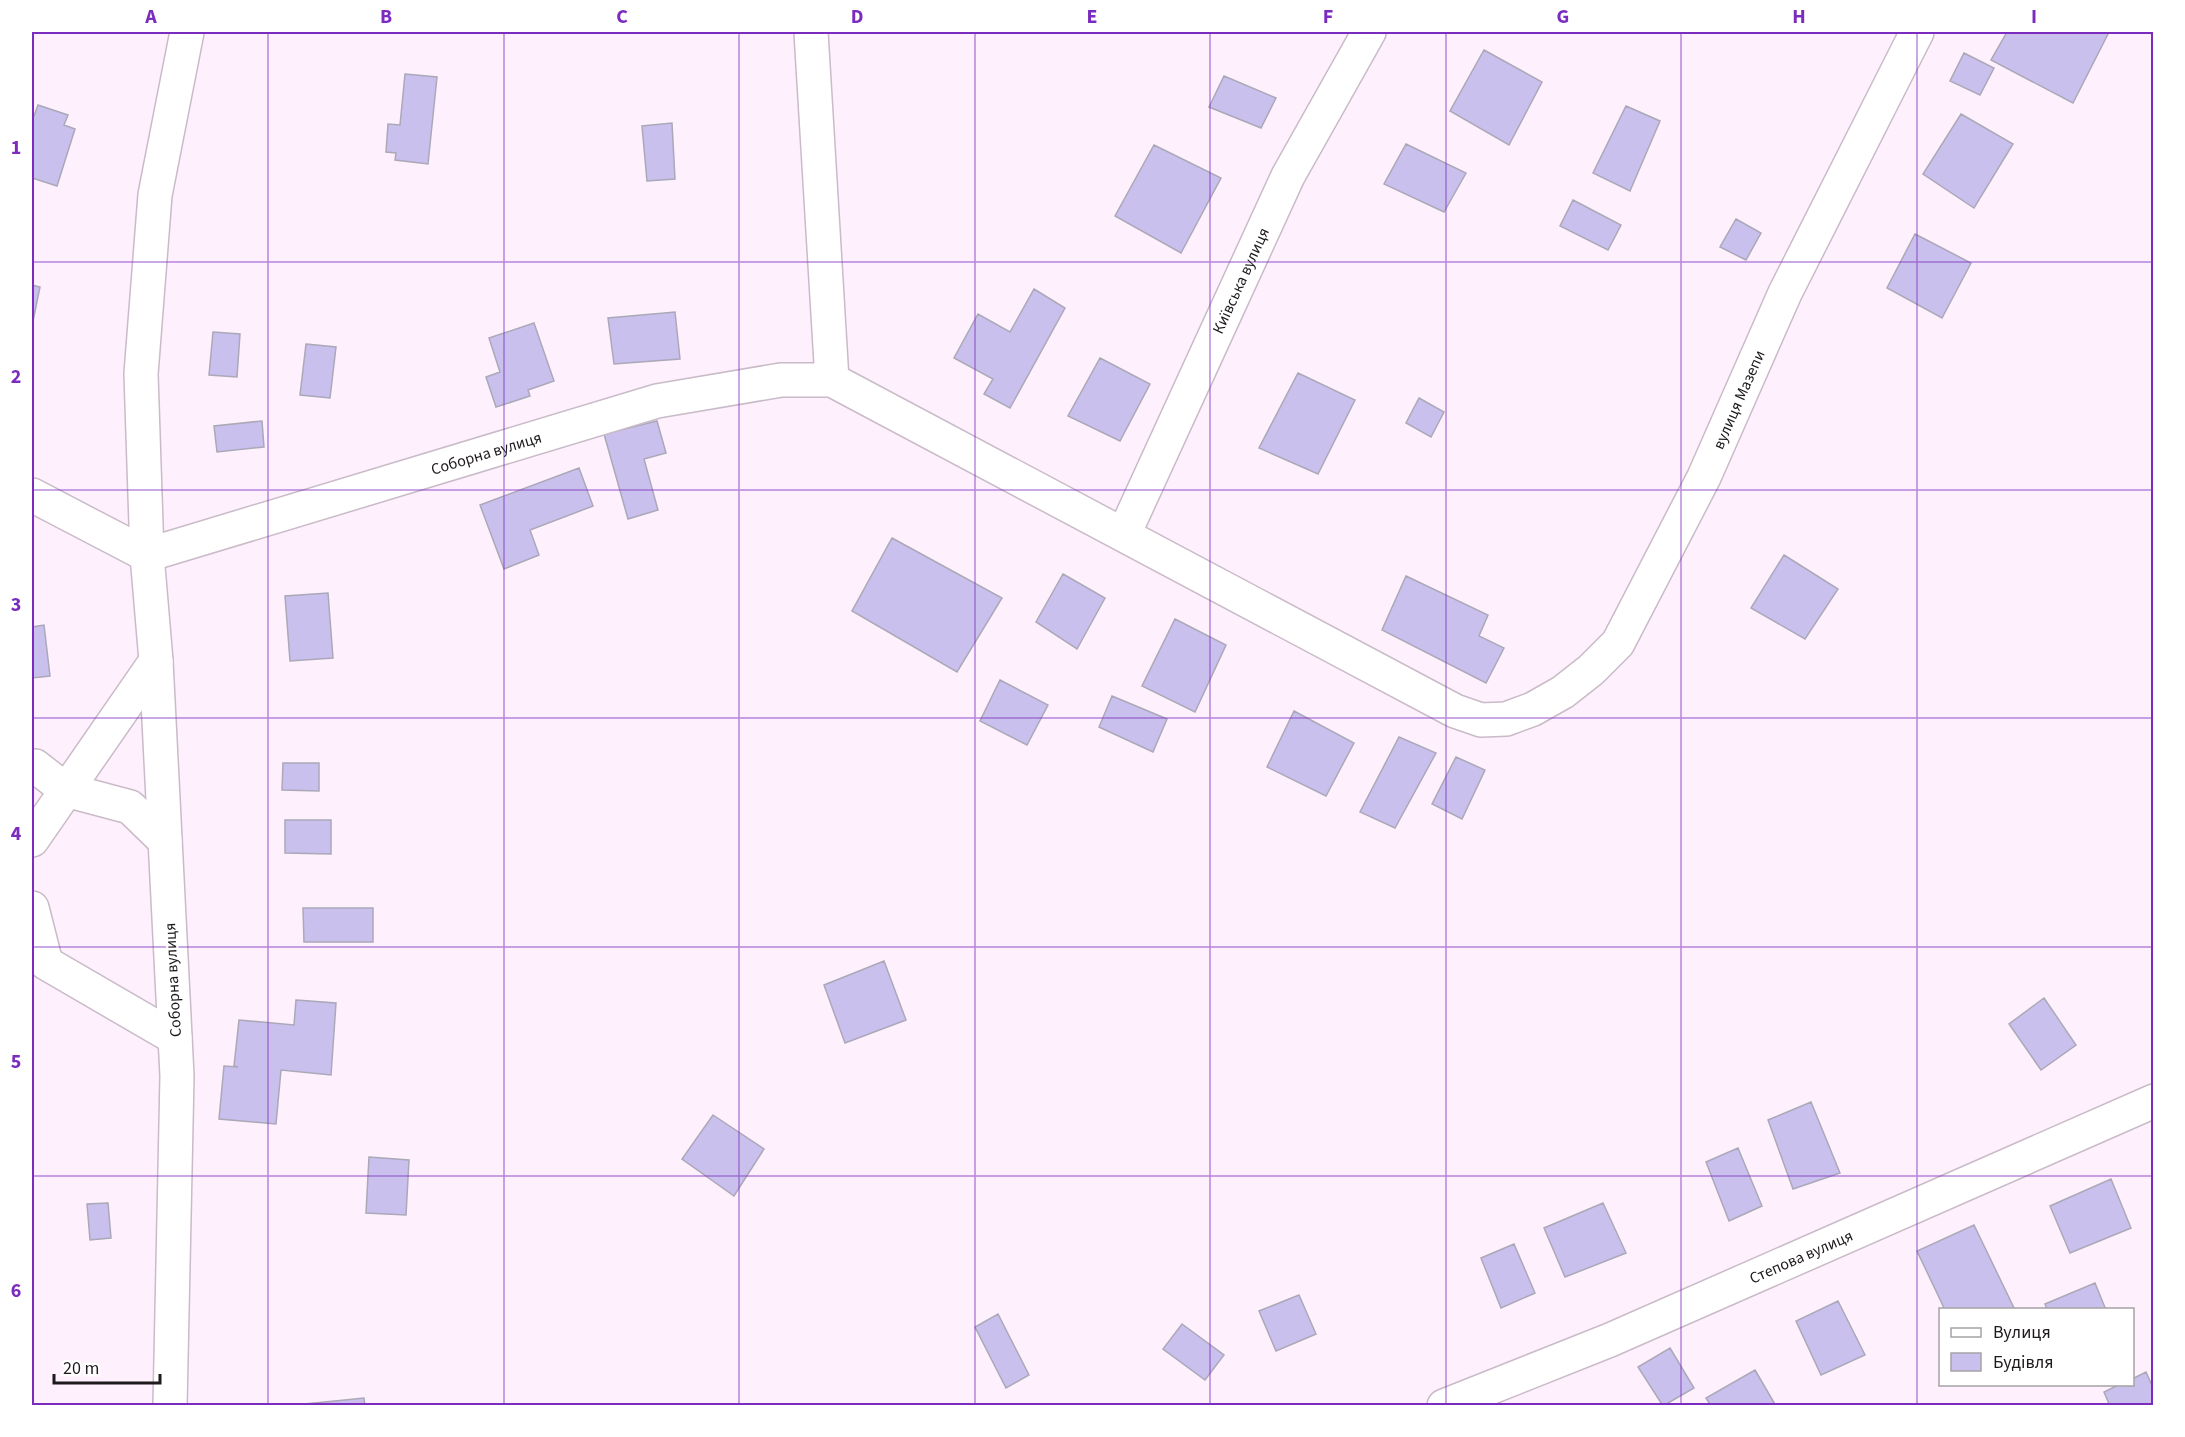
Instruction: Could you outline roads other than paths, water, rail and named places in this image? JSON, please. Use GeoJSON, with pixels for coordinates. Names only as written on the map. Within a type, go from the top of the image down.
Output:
{"type":"FeatureCollection","features":[{"type":"Feature","properties":{"kind":"street","name":"Соборна вулиця"},"geometry":{"type":"LineString","coordinates":[[170,1406],[177,1087],[156,661],[147,555],[141,374],[154,195],[187,32]]}},
{"type":"Feature","properties":{"kind":"street"},"geometry":{"type":"LineString","coordinates":[[811,32],[832,380],[1124,534]]}},
{"type":"Feature","properties":{"kind":"street","name":"Київська вулиця"},"geometry":{"type":"LineString","coordinates":[[1124,534],[1288,176],[1369,32]]}},
{"type":"Feature","properties":{"kind":"street","name":"вулиця Мазепи"},"geometry":{"type":"LineString","coordinates":[[1124,534],[1455,711],[1481,720],[1506,719],[1533,709],[1563,692],[1591,670],[1618,643],[1704,477],[1785,293],[1917,32]]}},
{"type":"Feature","properties":{"kind":"street","name":"Соборна вулиця"},"geometry":{"type":"LineString","coordinates":[[147,555],[657,401],[781,380],[832,380]]}},
{"type":"Feature","properties":{"kind":"street"},"geometry":{"type":"LineString","coordinates":[[32,495],[147,555]]}},
{"type":"Feature","properties":{"kind":"street"},"geometry":{"type":"LineString","coordinates":[[32,840],[156,661]]}},
{"type":"Feature","properties":{"kind":"street"},"geometry":{"type":"LineString","coordinates":[[32,766],[66,790],[130,807],[165,841]]}},
{"type":"Feature","properties":{"kind":"street"},"geometry":{"type":"LineString","coordinates":[[32,908],[46,963],[175,1038]]}},
{"type":"Feature","properties":{"kind":"street","name":"Степова вулиця"},"geometry":{"type":"LineString","coordinates":[[1444,1406],[1610,1340],[2154,1101]]}}]}
